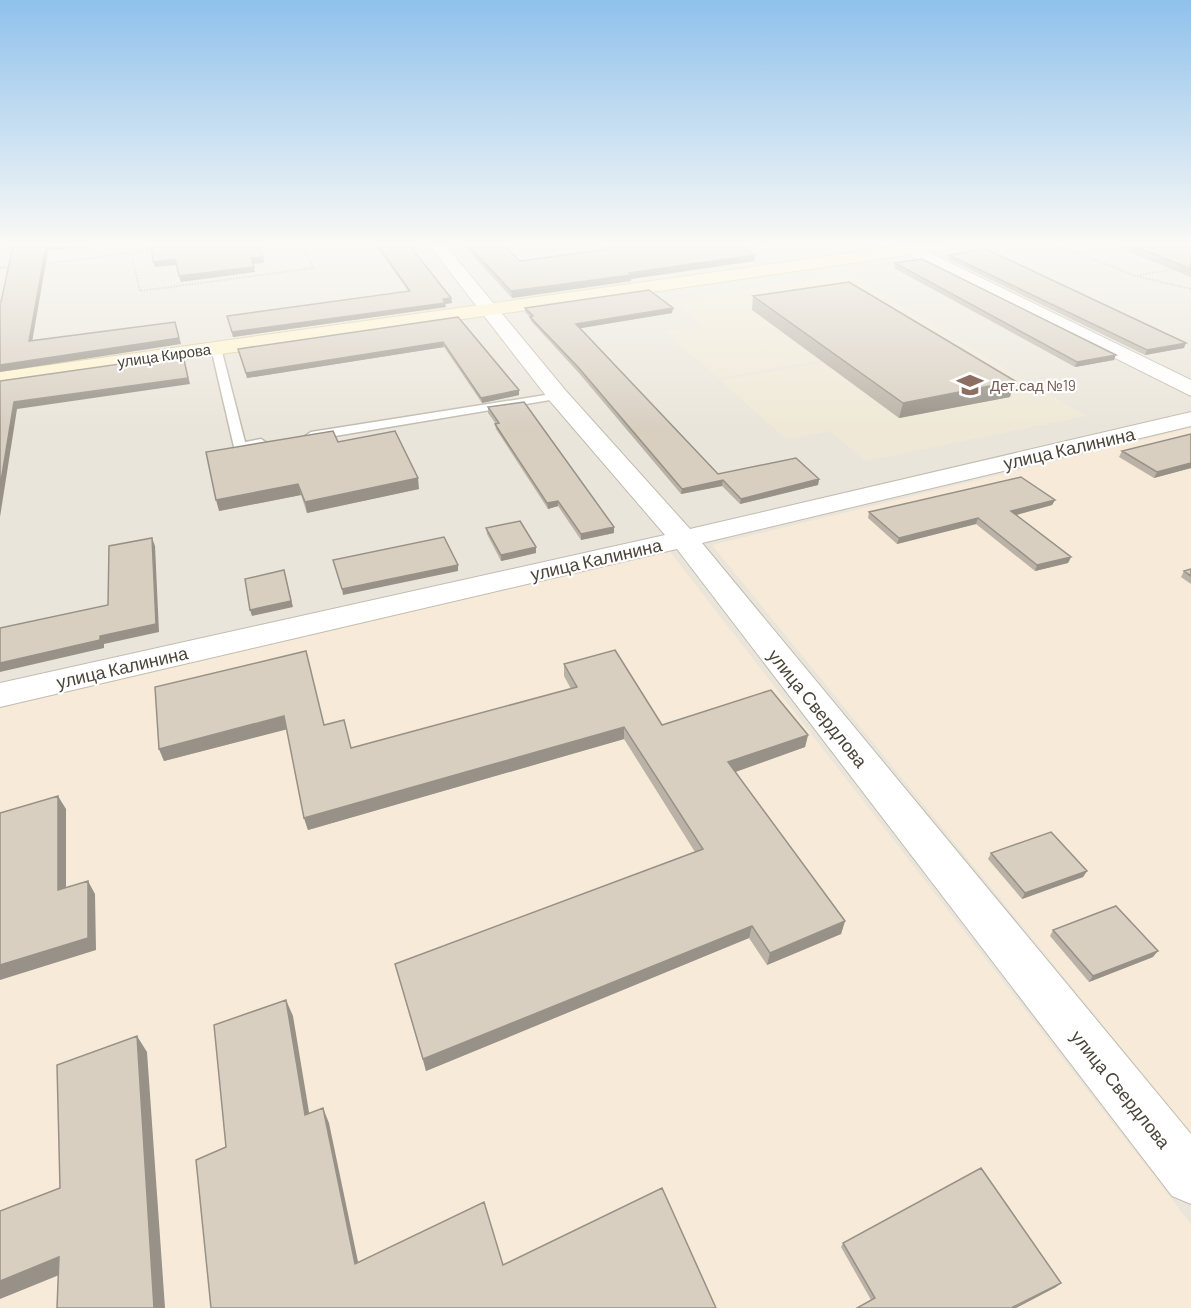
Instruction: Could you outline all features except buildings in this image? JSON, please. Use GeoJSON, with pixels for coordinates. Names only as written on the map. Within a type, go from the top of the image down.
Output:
{"type":"FeatureCollection","features":[{"type":"Feature","properties":{"kind":"street","name":"улица Кирова"},"geometry":{"type":"LineString","coordinates":[[0,379],[495,307]]}},
{"type":"Feature","properties":{"kind":"street"},"geometry":{"type":"LineString","coordinates":[[1026,307],[1191,389]]}},
{"type":"Feature","properties":{"kind":"street","name":"улица Свердлова"},"geometry":{"type":"LineString","coordinates":[[488,308],[558,396],[684,540],[1191,1177]]}},
{"type":"Feature","properties":{"kind":"street","name":"улица Калинина"},"geometry":{"type":"LineString","coordinates":[[0,695],[684,540],[1191,419]]}},
{"type":"Feature","properties":{"kind":"lane"},"geometry":{"type":"LineString","coordinates":[[216,348],[240,447],[275,441]]}},
{"type":"Feature","properties":{"kind":"lane"},"geometry":{"type":"LineString","coordinates":[[298,438],[558,396]]}},
{"type":"Feature","properties":{"kind":"shaded area"},"geometry":{"type":"Polygon","coordinates":[[[0,307],[1191,307],[1191,1308],[0,1308],[0,307]]]}},
{"type":"Feature","properties":{"kind":"shaded area"},"geometry":{"type":"Polygon","coordinates":[[[680,307],[902,307],[954,338],[718,378],[665,332],[702,326],[680,307]]]}},
{"type":"Feature","properties":{"kind":"shaded area"},"geometry":{"type":"Polygon","coordinates":[[[957,340],[1086,416],[866,461],[830,431],[786,439],[720,380],[957,340]]]}},
{"type":"Feature","properties":{"kind":"shaded area"},"geometry":{"type":"Polygon","coordinates":[[[1191,428],[1191,1133],[712,545],[1191,428]]]}},
{"type":"Feature","properties":{"kind":"shaded area"},"geometry":{"type":"Polygon","coordinates":[[[668,549],[1191,1224],[1191,1308],[0,1308],[0,700],[668,549]]]}},
{"type":"Feature","properties":{"kind":"place","name":"Дет.сад №19"},"geometry":{"type":"Point","coordinates":[970,385]}}]}
